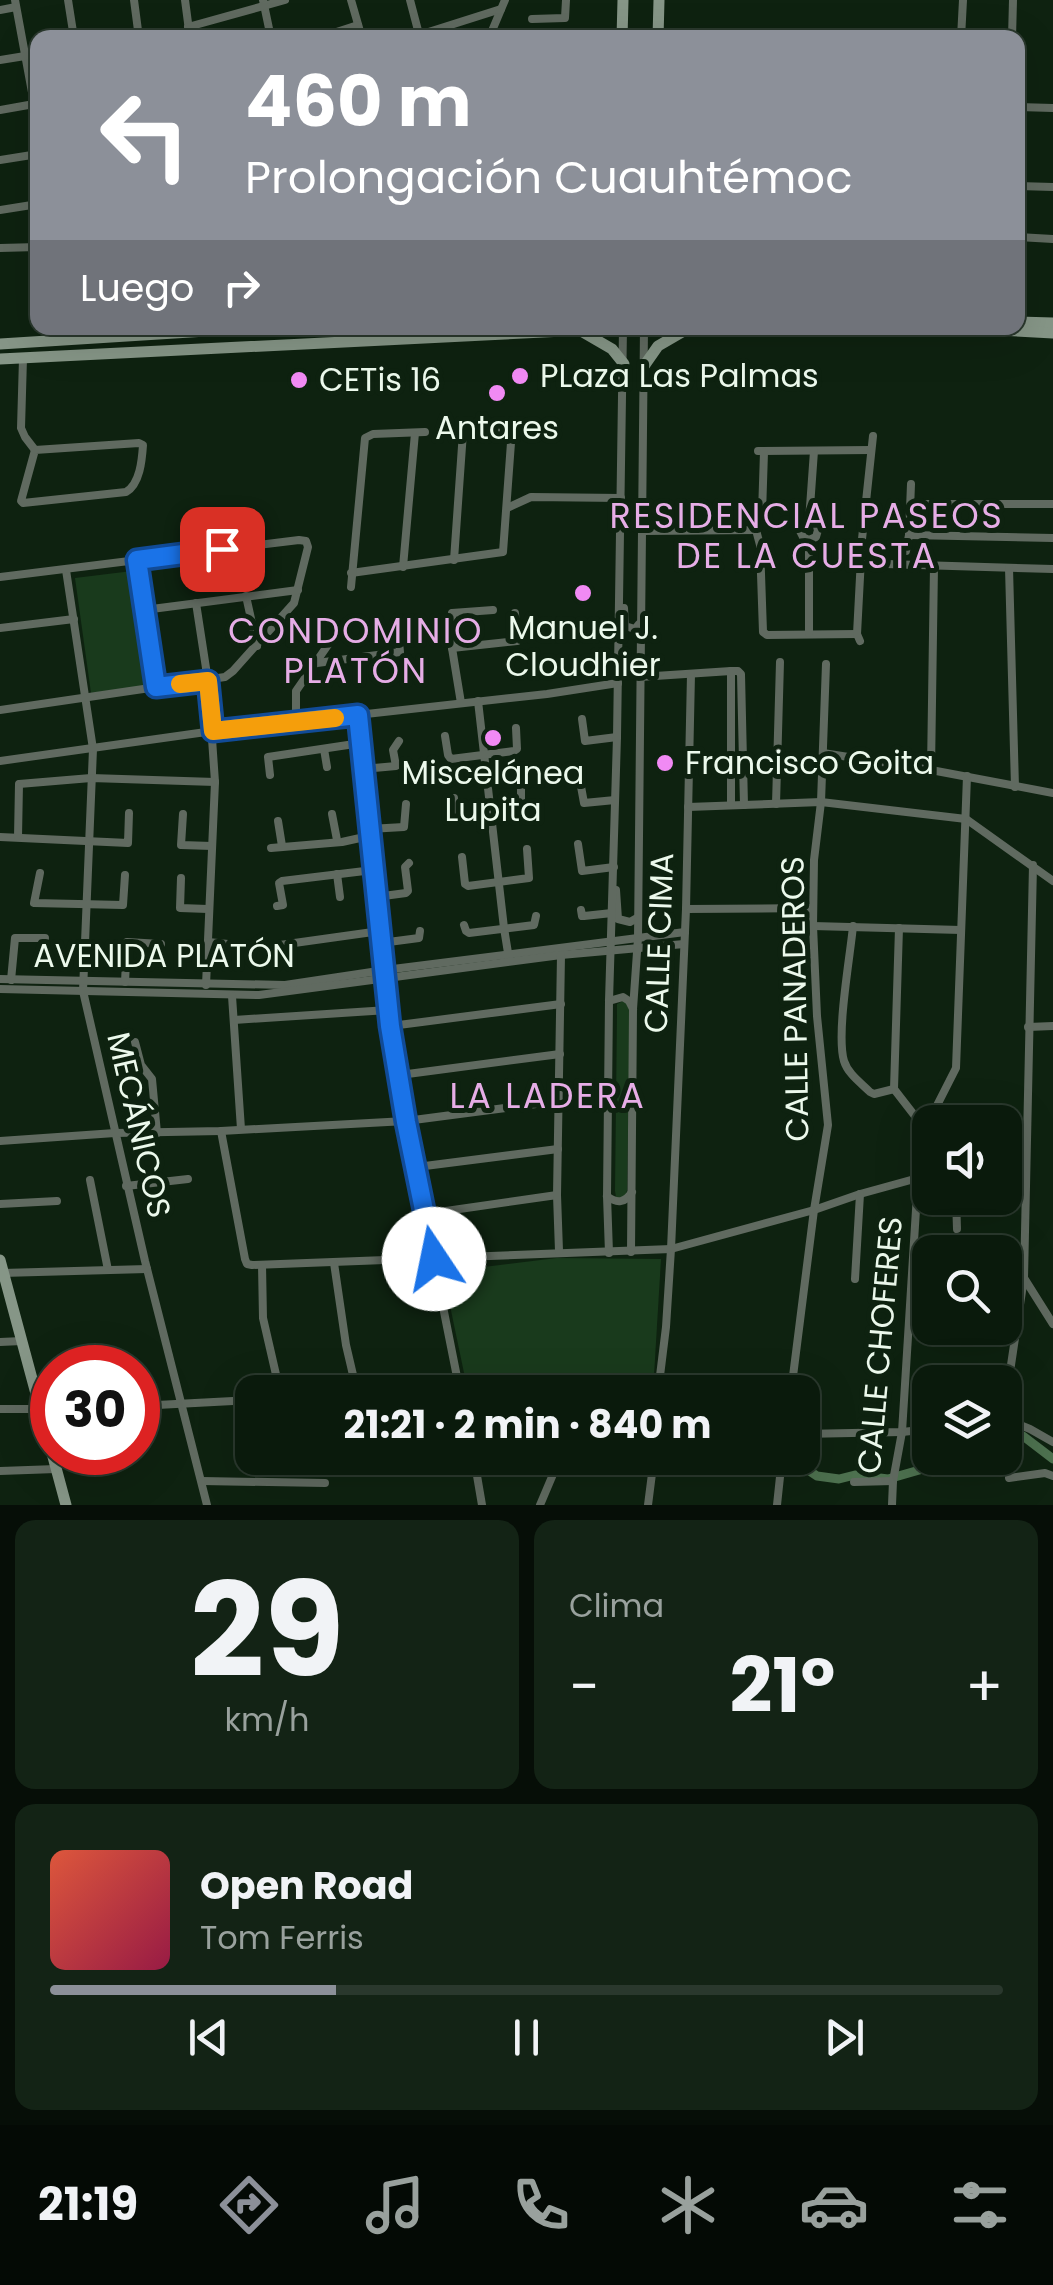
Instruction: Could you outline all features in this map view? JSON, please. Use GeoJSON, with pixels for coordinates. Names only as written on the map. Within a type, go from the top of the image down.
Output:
{"type":"FeatureCollection","features":[{"type":"Feature","properties":{"kind":"main road"},"geometry":{"type":"LineString","coordinates":[[622,30],[623,0]]}},
{"type":"Feature","properties":{"kind":"main road"},"geometry":{"type":"LineString","coordinates":[[658,30],[659,0]]}},
{"type":"Feature","properties":{"kind":"main road"},"geometry":{"type":"LineString","coordinates":[[1025,322],[1053,323]]}},
{"type":"Feature","properties":{"kind":"main road"},"geometry":{"type":"LineString","coordinates":[[1025,331],[1053,333]]}},
{"type":"Feature","properties":{"kind":"main road"},"geometry":{"type":"LineString","coordinates":[[1,340],[112,335]]}},
{"type":"Feature","properties":{"kind":"main road"},"geometry":{"type":"LineString","coordinates":[[0,358],[479,335]]}},
{"type":"Feature","properties":{"kind":"main road"},"geometry":{"type":"LineString","coordinates":[[587,335],[612,349],[624,364]]}},
{"type":"Feature","properties":{"kind":"main road"},"geometry":{"type":"LineString","coordinates":[[644,366],[658,346],[677,335]]}},
{"type":"Feature","properties":{"kind":"main road"},"geometry":{"type":"LineString","coordinates":[[1,1268],[30,1364]]}},
{"type":"Feature","properties":{"kind":"main road"},"geometry":{"type":"LineString","coordinates":[[58,1475],[66,1505]]}},
{"type":"Feature","properties":{"kind":"street"},"geometry":{"type":"LineString","coordinates":[[68,0],[73,30]]}},
{"type":"Feature","properties":{"kind":"street"},"geometry":{"type":"LineString","coordinates":[[134,0],[138,30]]}},
{"type":"Feature","properties":{"kind":"street"},"geometry":{"type":"LineString","coordinates":[[185,0],[189,30]]}},
{"type":"Feature","properties":{"kind":"street"},"geometry":{"type":"LineString","coordinates":[[194,30],[263,3],[285,0]]}},
{"type":"Feature","properties":{"kind":"street"},"geometry":{"type":"LineString","coordinates":[[352,0],[360,30]]}},
{"type":"Feature","properties":{"kind":"street"},"geometry":{"type":"LineString","coordinates":[[410,0],[418,30]]}},
{"type":"Feature","properties":{"kind":"street"},"geometry":{"type":"LineString","coordinates":[[532,20],[565,18],[566,0]]}},
{"type":"Feature","properties":{"kind":"street"},"geometry":{"type":"LineString","coordinates":[[962,30],[964,0]]}},
{"type":"Feature","properties":{"kind":"street"},"geometry":{"type":"LineString","coordinates":[[1012,30],[1013,0]]}},
{"type":"Feature","properties":{"kind":"street"},"geometry":{"type":"LineString","coordinates":[[263,3],[268,30]]}},
{"type":"Feature","properties":{"kind":"street"},"geometry":{"type":"LineString","coordinates":[[0,10],[16,4],[30,83]]}},
{"type":"Feature","properties":{"kind":"street"},"geometry":{"type":"LineString","coordinates":[[436,30],[503,5]]}},
{"type":"Feature","properties":{"kind":"street"},"geometry":{"type":"LineString","coordinates":[[492,30],[503,5]]}},
{"type":"Feature","properties":{"kind":"street"},"geometry":{"type":"LineString","coordinates":[[343,30],[358,25]]}},
{"type":"Feature","properties":{"kind":"street"},"geometry":{"type":"LineString","coordinates":[[0,60],[25,56]]}},
{"type":"Feature","properties":{"kind":"street"},"geometry":{"type":"LineString","coordinates":[[0,110],[30,105]]}},
{"type":"Feature","properties":{"kind":"street"},"geometry":{"type":"LineString","coordinates":[[1025,107],[1053,108]]}},
{"type":"Feature","properties":{"kind":"street"},"geometry":{"type":"LineString","coordinates":[[0,160],[30,155]]}},
{"type":"Feature","properties":{"kind":"street"},"geometry":{"type":"LineString","coordinates":[[1025,186],[1053,187]]}},
{"type":"Feature","properties":{"kind":"street"},"geometry":{"type":"LineString","coordinates":[[0,210],[30,205]]}},
{"type":"Feature","properties":{"kind":"street"},"geometry":{"type":"LineString","coordinates":[[1025,237],[1053,239]]}},
{"type":"Feature","properties":{"kind":"street"},"geometry":{"type":"LineString","coordinates":[[0,248],[30,246]]}},
{"type":"Feature","properties":{"kind":"street"},"geometry":{"type":"LineString","coordinates":[[609,1252],[610,1001],[611,951],[615,940],[624,335]]}},
{"type":"Feature","properties":{"kind":"street"},"geometry":{"type":"LineString","coordinates":[[631,1252],[644,335]]}},
{"type":"Feature","properties":{"kind":"street"},"geometry":{"type":"LineString","coordinates":[[23,358],[21,428],[35,450]]}},
{"type":"Feature","properties":{"kind":"street"},"geometry":{"type":"LineString","coordinates":[[623,384],[644,384]]}},
{"type":"Feature","properties":{"kind":"street"},"geometry":{"type":"LineString","coordinates":[[449,433],[528,428]]}},
{"type":"Feature","properties":{"kind":"street"},"geometry":{"type":"LineString","coordinates":[[352,573],[503,552],[512,429]]}},
{"type":"Feature","properties":{"kind":"street"},"geometry":{"type":"LineString","coordinates":[[351,587],[365,438],[373,434],[420,432],[403,567]]}},
{"type":"Feature","properties":{"kind":"street"},"geometry":{"type":"LineString","coordinates":[[454,560],[463,432]]}},
{"type":"Feature","properties":{"kind":"street"},"geometry":{"type":"LineString","coordinates":[[871,450],[761,451],[762,514],[756,530],[760,545],[762,632],[858,637],[862,539],[873,436]]}},
{"type":"Feature","properties":{"kind":"street"},"geometry":{"type":"LineString","coordinates":[[143,445],[137,479],[126,492],[23,503],[20,498],[35,450],[143,445]]}},
{"type":"Feature","properties":{"kind":"street"},"geometry":{"type":"LineString","coordinates":[[810,633],[809,540],[802,537],[800,530],[809,521],[814,451]]}},
{"type":"Feature","properties":{"kind":"street"},"geometry":{"type":"LineString","coordinates":[[510,483],[530,497]]}},
{"type":"Feature","properties":{"kind":"street"},"geometry":{"type":"LineString","coordinates":[[906,550],[911,484]]}},
{"type":"Feature","properties":{"kind":"street"},"geometry":{"type":"LineString","coordinates":[[507,508],[530,497],[621,498]]}},
{"type":"Feature","properties":{"kind":"street"},"geometry":{"type":"LineString","coordinates":[[911,504],[1053,504]]}},
{"type":"Feature","properties":{"kind":"street"},"geometry":{"type":"LineString","coordinates":[[642,531],[756,530]]}},
{"type":"Feature","properties":{"kind":"street"},"geometry":{"type":"LineString","coordinates":[[909,535],[1053,538]]}},
{"type":"Feature","properties":{"kind":"street"},"geometry":{"type":"LineString","coordinates":[[0,577],[299,540],[306,541],[308,547],[294,603],[225,677],[0,710]]}},
{"type":"Feature","properties":{"kind":"street"},"geometry":{"type":"LineString","coordinates":[[620,543],[625,626],[635,629],[640,623]]}},
{"type":"Feature","properties":{"kind":"street"},"geometry":{"type":"LineString","coordinates":[[137,560],[156,687]]}},
{"type":"Feature","properties":{"kind":"street"},"geometry":{"type":"LineString","coordinates":[[886,564],[1053,569]]}},
{"type":"Feature","properties":{"kind":"street"},"geometry":{"type":"LineString","coordinates":[[931,770],[934,566]]}},
{"type":"Feature","properties":{"kind":"street"},"geometry":{"type":"LineString","coordinates":[[1009,568],[1016,788]]}},
{"type":"Feature","properties":{"kind":"street","name":"MECÁNICOS"},"geometry":{"type":"LineString","coordinates":[[66,570],[93,749],[83,986],[126,1186],[207,1505]]}},
{"type":"Feature","properties":{"kind":"street"},"geometry":{"type":"LineString","coordinates":[[144,610],[298,590]]}},
{"type":"Feature","properties":{"kind":"street"},"geometry":{"type":"LineString","coordinates":[[246,596],[256,646]]}},
{"type":"Feature","properties":{"kind":"street"},"geometry":{"type":"LineString","coordinates":[[196,603],[208,681],[216,782],[206,985]]}},
{"type":"Feature","properties":{"kind":"street"},"geometry":{"type":"LineString","coordinates":[[461,703],[452,648],[452,613],[493,610]]}},
{"type":"Feature","properties":{"kind":"street"},"geometry":{"type":"LineString","coordinates":[[452,648],[515,642],[515,613]]}},
{"type":"Feature","properties":{"kind":"street"},"geometry":{"type":"LineString","coordinates":[[0,628],[74,618]]}},
{"type":"Feature","properties":{"kind":"street"},"geometry":{"type":"LineString","coordinates":[[317,663],[400,652],[397,619]]}},
{"type":"Feature","properties":{"kind":"street"},"geometry":{"type":"LineString","coordinates":[[296,723],[296,692],[330,642]]}},
{"type":"Feature","properties":{"kind":"street"},"geometry":{"type":"LineString","coordinates":[[776,804],[780,662]]}},
{"type":"Feature","properties":{"kind":"street","name":"CALLE PANADEROS"},"geometry":{"type":"LineString","coordinates":[[793,1375],[828,1125],[816,1016],[813,926],[826,664]]}},
{"type":"Feature","properties":{"kind":"street"},"geometry":{"type":"LineString","coordinates":[[640,677],[731,671],[741,674],[744,805]]}},
{"type":"Feature","properties":{"kind":"street"},"geometry":{"type":"LineString","coordinates":[[731,671],[731,805]]}},
{"type":"Feature","properties":{"kind":"street","name":"CALLE CIMA"},"geometry":{"type":"LineString","coordinates":[[660,1375],[666,1327],[686,909],[691,674]]}},
{"type":"Feature","properties":{"kind":"street"},"geometry":{"type":"LineString","coordinates":[[0,760],[618,683]]}},
{"type":"Feature","properties":{"kind":"street"},"geometry":{"type":"LineString","coordinates":[[478,700],[510,959]]}},
{"type":"Feature","properties":{"kind":"street"},"geometry":{"type":"LineString","coordinates":[[358,715],[390,1026],[457,1375]]}},
{"type":"Feature","properties":{"kind":"street"},"geometry":{"type":"LineString","coordinates":[[582,719],[585,741],[617,737]]}},
{"type":"Feature","properties":{"kind":"street"},"geometry":{"type":"LineString","coordinates":[[445,736],[451,759],[518,749],[516,728]]}},
{"type":"Feature","properties":{"kind":"street"},"geometry":{"type":"LineString","coordinates":[[363,770],[396,766],[393,750],[399,741]]}},
{"type":"Feature","properties":{"kind":"street"},"geometry":{"type":"LineString","coordinates":[[270,775],[268,757],[361,743]]}},
{"type":"Feature","properties":{"kind":"street"},"geometry":{"type":"LineString","coordinates":[[324,749],[327,767]]}},
{"type":"Feature","properties":{"kind":"street"},"geometry":{"type":"LineString","coordinates":[[823,753],[1053,793]]}},
{"type":"Feature","properties":{"kind":"street","name":"CALLE CHOFERES"},"geometry":{"type":"LineString","coordinates":[[938,1105],[956,1068],[967,776]]}},
{"type":"Feature","properties":{"kind":"street"},"geometry":{"type":"LineString","coordinates":[[18,838],[19,784],[92,778],[216,782]]}},
{"type":"Feature","properties":{"kind":"street"},"geometry":{"type":"LineString","coordinates":[[580,781],[584,803],[616,800]]}},
{"type":"Feature","properties":{"kind":"street"},"geometry":{"type":"LineString","coordinates":[[454,798],[455,815],[460,819],[520,810],[521,788]]}},
{"type":"Feature","properties":{"kind":"street"},"geometry":{"type":"LineString","coordinates":[[688,807],[821,802],[966,819],[1053,881]]}},
{"type":"Feature","properties":{"kind":"street"},"geometry":{"type":"LineString","coordinates":[[270,848],[342,842],[369,832],[404,827],[406,804]]}},
{"type":"Feature","properties":{"kind":"street"},"geometry":{"type":"LineString","coordinates":[[0,837],[128,843],[129,813]]}},
{"type":"Feature","properties":{"kind":"street"},"geometry":{"type":"LineString","coordinates":[[184,814],[181,845],[212,846]]}},
{"type":"Feature","properties":{"kind":"street"},"geometry":{"type":"LineString","coordinates":[[332,814],[337,840]]}},
{"type":"Feature","properties":{"kind":"street"},"geometry":{"type":"LineString","coordinates":[[278,820],[282,846]]}},
{"type":"Feature","properties":{"kind":"street"},"geometry":{"type":"LineString","coordinates":[[578,844],[582,870],[614,867]]}},
{"type":"Feature","properties":{"kind":"street"},"geometry":{"type":"LineString","coordinates":[[462,857],[466,886],[529,878],[527,848]]}},
{"type":"Feature","properties":{"kind":"street"},"geometry":{"type":"LineString","coordinates":[[376,897],[406,894],[404,867],[409,863]]}},
{"type":"Feature","properties":{"kind":"street"},"geometry":{"type":"LineString","coordinates":[[1011,1365],[1024,1278],[1032,865]]}},
{"type":"Feature","properties":{"kind":"street"},"geometry":{"type":"LineString","coordinates":[[280,905],[279,882],[373,870]]}},
{"type":"Feature","properties":{"kind":"street"},"geometry":{"type":"LineString","coordinates":[[40,873],[34,903],[123,906],[124,875]]}},
{"type":"Feature","properties":{"kind":"street"},"geometry":{"type":"LineString","coordinates":[[337,874],[340,897]]}},
{"type":"Feature","properties":{"kind":"street"},"geometry":{"type":"LineString","coordinates":[[181,878],[180,908],[208,909]]}},
{"type":"Feature","properties":{"kind":"street"},"geometry":{"type":"LineString","coordinates":[[686,909],[813,908]]}},
{"type":"Feature","properties":{"kind":"street"},"geometry":{"type":"LineString","coordinates":[[581,910],[582,916],[615,916],[630,922],[637,917]]}},
{"type":"Feature","properties":{"kind":"street"},"geometry":{"type":"LineString","coordinates":[[464,925],[469,933],[534,925],[536,916]]}},
{"type":"Feature","properties":{"kind":"street"},"geometry":{"type":"LineString","coordinates":[[813,926],[961,930]]}},
{"type":"Feature","properties":{"kind":"street"},"geometry":{"type":"LineString","coordinates":[[853,926],[843,1027],[844,1061],[870,1092],[894,1089]]}},
{"type":"Feature","properties":{"kind":"street"},"geometry":{"type":"LineString","coordinates":[[899,928],[894,1089],[912,1113]]}},
{"type":"Feature","properties":{"kind":"street"},"geometry":{"type":"LineString","coordinates":[[284,944],[380,931]]}},
{"type":"Feature","properties":{"kind":"street"},"geometry":{"type":"LineString","coordinates":[[381,943],[419,938],[420,931]]}},
{"type":"Feature","properties":{"kind":"street","name":"AVENIDA PLATÓN"},"geometry":{"type":"LineString","coordinates":[[510,959],[611,951],[684,932]]}},
{"type":"Feature","properties":{"kind":"street"},"geometry":{"type":"LineString","coordinates":[[12,980],[15,938],[45,938]]}},
{"type":"Feature","properties":{"kind":"street","name":"AVENIDA PLATÓN"},"geometry":{"type":"LineString","coordinates":[[0,989],[125,982],[285,985],[510,959],[615,940],[684,944]]}},
{"type":"Feature","properties":{"kind":"street"},"geometry":{"type":"LineString","coordinates":[[125,982],[127,942],[161,944]]}},
{"type":"Feature","properties":{"kind":"street"},"geometry":{"type":"LineString","coordinates":[[208,942],[248,946]]}},
{"type":"Feature","properties":{"kind":"street"},"geometry":{"type":"LineString","coordinates":[[559,1252],[561,956]]}},
{"type":"Feature","properties":{"kind":"street","name":"AVENIDA PLATÓN"},"geometry":{"type":"LineString","coordinates":[[0,980],[232,996],[296,992],[386,974]]}},
{"type":"Feature","properties":{"kind":"street"},"geometry":{"type":"LineString","coordinates":[[232,996],[240,1129]]}},
{"type":"Feature","properties":{"kind":"street"},"geometry":{"type":"LineString","coordinates":[[610,1001],[623,997],[633,1008]]}},
{"type":"Feature","properties":{"kind":"street"},"geometry":{"type":"LineString","coordinates":[[390,1026],[560,1004]]}},
{"type":"Feature","properties":{"kind":"street"},"geometry":{"type":"LineString","coordinates":[[234,1020],[388,1010]]}},
{"type":"Feature","properties":{"kind":"street"},"geometry":{"type":"LineString","coordinates":[[1028,1026],[1053,1026]]}},
{"type":"Feature","properties":{"kind":"street"},"geometry":{"type":"LineString","coordinates":[[135,1042],[141,1064],[152,1079],[157,1132]]}},
{"type":"Feature","properties":{"kind":"street"},"geometry":{"type":"LineString","coordinates":[[400,1075],[560,1054]]}},
{"type":"Feature","properties":{"kind":"street"},"geometry":{"type":"LineString","coordinates":[[0,1141],[406,1122],[559,1101]]}},
{"type":"Feature","properties":{"kind":"street"},"geometry":{"type":"LineString","coordinates":[[221,1132],[247,1264],[670,1249],[912,1180]]}},
{"type":"Feature","properties":{"kind":"street"},"geometry":{"type":"LineString","coordinates":[[417,1167],[558,1149]]}},
{"type":"Feature","properties":{"kind":"street"},"geometry":{"type":"LineString","coordinates":[[126,1186],[188,1179]]}},
{"type":"Feature","properties":{"kind":"street"},"geometry":{"type":"LineString","coordinates":[[90,1180],[108,1270]]}},
{"type":"Feature","properties":{"kind":"street"},"geometry":{"type":"LineString","coordinates":[[607,1196],[622,1202],[632,1190]]}},
{"type":"Feature","properties":{"kind":"street"},"geometry":{"type":"LineString","coordinates":[[854,1279],[860,1194]]}},
{"type":"Feature","properties":{"kind":"street"},"geometry":{"type":"LineString","coordinates":[[426,1214],[557,1196]]}},
{"type":"Feature","properties":{"kind":"street"},"geometry":{"type":"LineString","coordinates":[[0,1204],[57,1201]]}},
{"type":"Feature","properties":{"kind":"street","name":"CALLE CHOFERES"},"geometry":{"type":"LineString","coordinates":[[892,1505],[902,1432],[916,1215]]}},
{"type":"Feature","properties":{"kind":"street"},"geometry":{"type":"LineString","coordinates":[[957,1215],[957,1229]]}},
{"type":"Feature","properties":{"kind":"street"},"geometry":{"type":"LineString","coordinates":[[334,1262],[353,1375]]}},
{"type":"Feature","properties":{"kind":"street"},"geometry":{"type":"LineString","coordinates":[[262,1264],[264,1326],[276,1375]]}},
{"type":"Feature","properties":{"kind":"street"},"geometry":{"type":"LineString","coordinates":[[1,1268],[147,1269]]}},
{"type":"Feature","properties":{"kind":"street"},"geometry":{"type":"LineString","coordinates":[[1024,1278],[1053,1324]]}},
{"type":"Feature","properties":{"kind":"street"},"geometry":{"type":"LineString","coordinates":[[0,1342],[22,1342]]}},
{"type":"Feature","properties":{"kind":"street"},"geometry":{"type":"LineString","coordinates":[[160,1405],[235,1401]]}},
{"type":"Feature","properties":{"kind":"street"},"geometry":{"type":"LineString","coordinates":[[0,1409],[30,1409]]}},
{"type":"Feature","properties":{"kind":"street"},"geometry":{"type":"LineString","coordinates":[[1022,1426],[1053,1442]]}},
{"type":"Feature","properties":{"kind":"street"},"geometry":{"type":"LineString","coordinates":[[820,1434],[912,1431]]}},
{"type":"Feature","properties":{"kind":"street"},"geometry":{"type":"LineString","coordinates":[[0,1471],[30,1470]]}},
{"type":"Feature","properties":{"kind":"street"},"geometry":{"type":"LineString","coordinates":[[1008,1478],[1045,1473],[1053,1476]]}},
{"type":"Feature","properties":{"kind":"street"},"geometry":{"type":"LineString","coordinates":[[477,1475],[482,1505]]}},
{"type":"Feature","properties":{"kind":"street"},"geometry":{"type":"LineString","coordinates":[[540,1505],[553,1475]]}},
{"type":"Feature","properties":{"kind":"street"},"geometry":{"type":"LineString","coordinates":[[648,1505],[652,1475]]}},
{"type":"Feature","properties":{"kind":"street"},"geometry":{"type":"LineString","coordinates":[[777,1505],[780,1475]]}},
{"type":"Feature","properties":{"kind":"street"},"geometry":{"type":"LineString","coordinates":[[202,1480],[325,1483]]}},
{"type":"Feature","properties":{"kind":"street"},"geometry":{"type":"LineString","coordinates":[[854,1482],[893,1480]]}},
{"type":"Feature","properties":{"kind":"green space"},"geometry":{"type":"Polygon","coordinates":[[[132,571],[147,686],[91,693],[75,578],[132,571]]]}},
{"type":"Feature","properties":{"kind":"green space"},"geometry":{"type":"Polygon","coordinates":[[[623,1001],[630,1013],[627,1190],[620,1199],[615,1191],[617,1004],[623,1001]]]}},
{"type":"Feature","properties":{"kind":"green space"},"geometry":{"type":"Polygon","coordinates":[[[557,1258],[661,1259],[654,1375],[464,1375],[443,1272],[557,1258]]]}},
{"type":"Feature","properties":{"kind":"waterway"},"geometry":{"type":"LineString","coordinates":[[1022,1436],[1053,1459]]}},
{"type":"Feature","properties":{"kind":"waterway"},"geometry":{"type":"LineString","coordinates":[[816,1475],[888,1479],[912,1472]]}},
{"type":"Feature","properties":{"kind":"slow traffic"},"geometry":{"type":"LineString","coordinates":[[180,684],[208,681],[213,731],[335,718]]}},
{"type":"Feature","properties":{"kind":"place","name":"PLaza Las Palmas"},"geometry":{"type":"Point","coordinates":[520,376]}},
{"type":"Feature","properties":{"kind":"place","name":"CETis 16"},"geometry":{"type":"Point","coordinates":[299,380]}},
{"type":"Feature","properties":{"kind":"place","name":"Antares"},"geometry":{"type":"Point","coordinates":[497,393]}},
{"type":"Feature","properties":{"kind":"place","name":"Manuel J. Cloudhier"},"geometry":{"type":"Point","coordinates":[583,593]}},
{"type":"Feature","properties":{"kind":"place","name":"Miscelánea Lupita"},"geometry":{"type":"Point","coordinates":[493,738]}},
{"type":"Feature","properties":{"kind":"place","name":"Francisco Goita"},"geometry":{"type":"Point","coordinates":[665,763]}},
{"type":"Feature","properties":{"kind":"district","name":"RESIDENCIAL PASEOS DE LA CUESTA"},"geometry":{"type":"Point","coordinates":[807,536]}},
{"type":"Feature","properties":{"kind":"district","name":"CONDOMINIO PLATÓN"},"geometry":{"type":"Point","coordinates":[356,651]}},
{"type":"Feature","properties":{"kind":"district","name":"LA LADERA"},"geometry":{"type":"Point","coordinates":[548,1096]}},
{"type":"Feature","properties":{"kind":"route"},"geometry":{"type":"LineString","coordinates":[[222,549],[137,560],[156,687],[208,681],[213,731],[358,715],[390,1026],[434,1259]]}}]}
